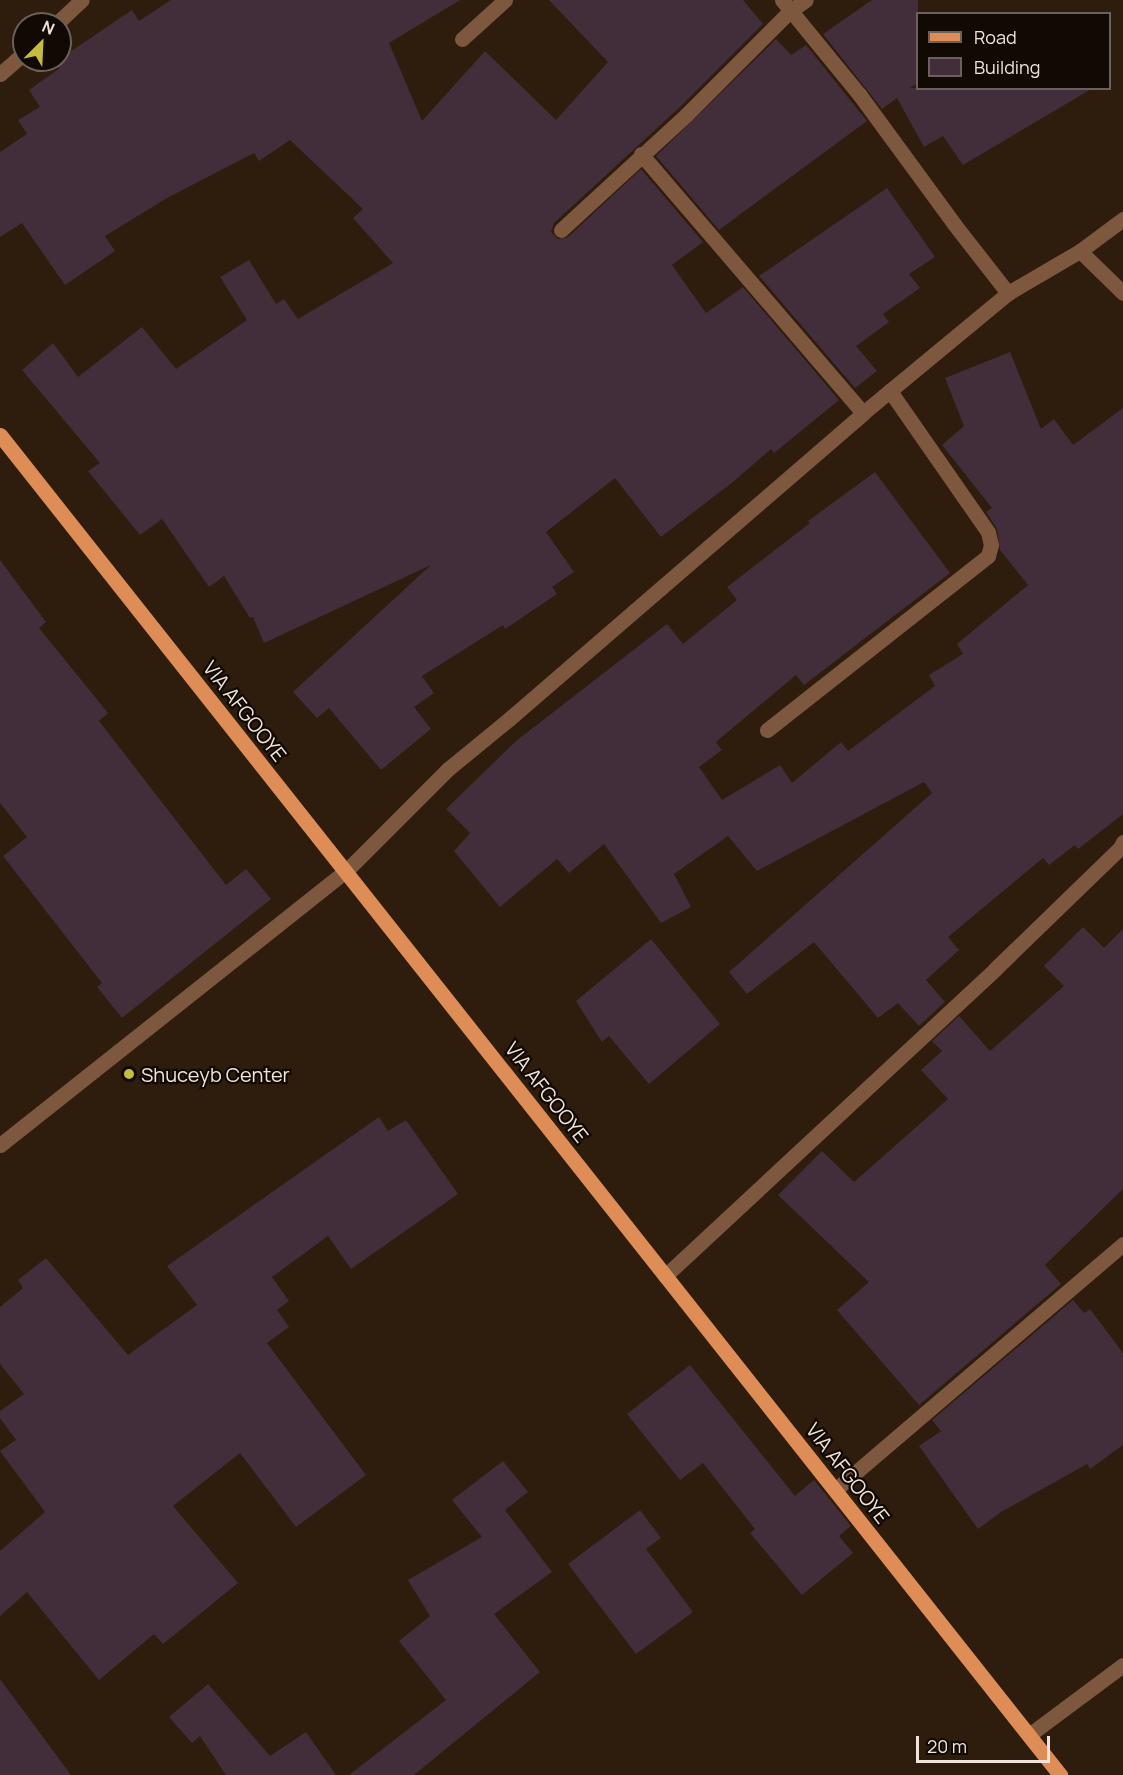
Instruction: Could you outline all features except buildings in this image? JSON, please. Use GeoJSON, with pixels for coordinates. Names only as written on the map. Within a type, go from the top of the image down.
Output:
{"type":"FeatureCollection","features":[{"type":"Feature","properties":{"kind":"main road","name":"VIA AFGOOYE"},"geometry":{"type":"LineString","coordinates":[[0,435],[1060,1775]]}},
{"type":"Feature","properties":{"kind":"street"},"geometry":{"type":"LineString","coordinates":[[69,12],[82,0]]}},
{"type":"Feature","properties":{"kind":"street"},"geometry":{"type":"LineString","coordinates":[[462,39],[505,0]]}},
{"type":"Feature","properties":{"kind":"street"},"geometry":{"type":"LineString","coordinates":[[561,230],[687,114],[786,6],[806,0]]}},
{"type":"Feature","properties":{"kind":"street"},"geometry":{"type":"LineString","coordinates":[[786,6],[859,94],[954,224],[1008,292]]}},
{"type":"Feature","properties":{"kind":"street"},"geometry":{"type":"LineString","coordinates":[[0,74],[12,64]]}},
{"type":"Feature","properties":{"kind":"street"},"geometry":{"type":"LineString","coordinates":[[641,154],[863,413]]}},
{"type":"Feature","properties":{"kind":"street"},"geometry":{"type":"LineString","coordinates":[[0,1145],[345,872],[448,769],[863,413],[1008,292],[1080,251],[1123,219]]}},
{"type":"Feature","properties":{"kind":"street"},"geometry":{"type":"LineString","coordinates":[[1080,251],[1123,293]]}},
{"type":"Feature","properties":{"kind":"street"},"geometry":{"type":"LineString","coordinates":[[767,730],[988,556],[992,545],[988,532],[890,391]]}},
{"type":"Feature","properties":{"kind":"street"},"geometry":{"type":"LineString","coordinates":[[665,1276],[1003,961],[1120,848],[1123,842]]}},
{"type":"Feature","properties":{"kind":"street"},"geometry":{"type":"LineString","coordinates":[[835,1490],[1123,1244]]}},
{"type":"Feature","properties":{"kind":"street"},"geometry":{"type":"LineString","coordinates":[[1029,1735],[1123,1665]]}},
{"type":"Feature","properties":{"kind":"place","name":"Shuceyb Center"},"geometry":{"type":"Point","coordinates":[129,1074]}}]}
